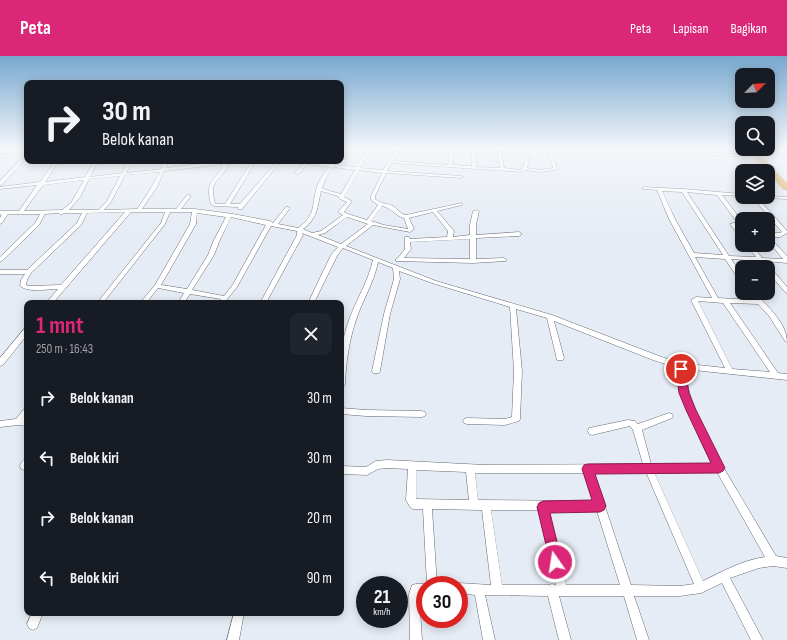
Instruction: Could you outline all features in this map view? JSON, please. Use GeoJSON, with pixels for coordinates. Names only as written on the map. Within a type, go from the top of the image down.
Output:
{"type":"FeatureCollection","features":[{"type":"Feature","properties":{"kind":"highway"},"geometry":{"type":"LineString","coordinates":[[777,176],[787,188]]}},
{"type":"Feature","properties":{"kind":"street"},"geometry":{"type":"LineString","coordinates":[[0,184],[7,176]]}},
{"type":"Feature","properties":{"kind":"street"},"geometry":{"type":"LineString","coordinates":[[20,213],[47,176]]}},
{"type":"Feature","properties":{"kind":"street"},"geometry":{"type":"LineString","coordinates":[[0,188],[104,176]]}},
{"type":"Feature","properties":{"kind":"street"},"geometry":{"type":"LineString","coordinates":[[98,212],[110,202],[123,176]]}},
{"type":"Feature","properties":{"kind":"street"},"geometry":{"type":"LineString","coordinates":[[138,211],[148,199],[160,176]]}},
{"type":"Feature","properties":{"kind":"street"},"geometry":{"type":"LineString","coordinates":[[217,176],[209,188],[213,205],[242,206]]}},
{"type":"Feature","properties":{"kind":"street"},"geometry":{"type":"LineString","coordinates":[[227,205],[246,176]]}},
{"type":"Feature","properties":{"kind":"street"},"geometry":{"type":"LineString","coordinates":[[183,300],[211,255],[216,242],[231,216],[242,206],[266,176]]}},
{"type":"Feature","properties":{"kind":"street"},"geometry":{"type":"LineString","coordinates":[[299,230],[309,223],[314,213],[318,202],[319,188],[324,176]]}},
{"type":"Feature","properties":{"kind":"street"},"geometry":{"type":"LineString","coordinates":[[342,196],[353,176]]}},
{"type":"Feature","properties":{"kind":"street"},"geometry":{"type":"LineString","coordinates":[[383,176],[372,199],[381,206],[392,208],[398,215],[406,217],[460,204]]}},
{"type":"Feature","properties":{"kind":"street"},"geometry":{"type":"LineString","coordinates":[[450,176],[461,177]]}},
{"type":"Feature","properties":{"kind":"street"},"geometry":{"type":"LineString","coordinates":[[61,213],[65,212],[76,198],[88,178]]}},
{"type":"Feature","properties":{"kind":"street"},"geometry":{"type":"LineString","coordinates":[[319,188],[350,200],[341,212],[346,215],[408,231]]}},
{"type":"Feature","properties":{"kind":"street"},"geometry":{"type":"LineString","coordinates":[[645,188],[735,194]]}},
{"type":"Feature","properties":{"kind":"street"},"geometry":{"type":"LineString","coordinates":[[659,189],[672,219],[716,300]]}},
{"type":"Feature","properties":{"kind":"street"},"geometry":{"type":"LineString","coordinates":[[684,190],[735,270]]}},
{"type":"Feature","properties":{"kind":"street"},"geometry":{"type":"LineString","coordinates":[[718,193],[735,215]]}},
{"type":"Feature","properties":{"kind":"street"},"geometry":{"type":"LineString","coordinates":[[177,211],[189,196]]}},
{"type":"Feature","properties":{"kind":"street"},"geometry":{"type":"LineString","coordinates":[[775,197],[787,198]]}},
{"type":"Feature","properties":{"kind":"street"},"geometry":{"type":"LineString","coordinates":[[760,204],[786,232],[780,235],[775,235]]}},
{"type":"Feature","properties":{"kind":"street"},"geometry":{"type":"LineString","coordinates":[[312,300],[331,260],[343,245],[370,222],[381,206]]}},
{"type":"Feature","properties":{"kind":"street"},"geometry":{"type":"LineString","coordinates":[[157,286],[188,291],[223,300],[234,287],[272,224],[288,208]]}},
{"type":"Feature","properties":{"kind":"street"},"geometry":{"type":"LineString","coordinates":[[102,300],[163,223],[168,210]]}},
{"type":"Feature","properties":{"kind":"street"},"geometry":{"type":"LineString","coordinates":[[0,222],[3,213],[85,213],[168,210],[195,211],[272,224],[314,234],[434,282],[550,317],[680,366],[787,377]]}},
{"type":"Feature","properties":{"kind":"street"},"geometry":{"type":"LineString","coordinates":[[434,210],[451,231],[450,238]]}},
{"type":"Feature","properties":{"kind":"street"},"geometry":{"type":"LineString","coordinates":[[51,300],[129,211]]}},
{"type":"Feature","properties":{"kind":"street"},"geometry":{"type":"LineString","coordinates":[[145,300],[157,286],[193,224],[195,211]]}},
{"type":"Feature","properties":{"kind":"street"},"geometry":{"type":"LineString","coordinates":[[473,261],[473,236],[476,211]]}},
{"type":"Feature","properties":{"kind":"street"},"geometry":{"type":"LineString","coordinates":[[0,260],[37,224],[43,213]]}},
{"type":"Feature","properties":{"kind":"street"},"geometry":{"type":"LineString","coordinates":[[62,287],[23,286],[28,272],[78,224],[85,213]]}},
{"type":"Feature","properties":{"kind":"street"},"geometry":{"type":"LineString","coordinates":[[314,234],[323,232],[346,215]]}},
{"type":"Feature","properties":{"kind":"street"},"geometry":{"type":"LineString","coordinates":[[400,260],[408,249],[408,231],[410,229],[406,217]]}},
{"type":"Feature","properties":{"kind":"street"},"geometry":{"type":"LineString","coordinates":[[265,300],[300,235],[299,230]]}},
{"type":"Feature","properties":{"kind":"street"},"geometry":{"type":"LineString","coordinates":[[407,241],[519,234]]}},
{"type":"Feature","properties":{"kind":"street"},"geometry":{"type":"LineString","coordinates":[[775,246],[787,261]]}},
{"type":"Feature","properties":{"kind":"street"},"geometry":{"type":"LineString","coordinates":[[754,252],[760,259]]}},
{"type":"Feature","properties":{"kind":"street"},"geometry":{"type":"LineString","coordinates":[[691,255],[787,261]]}},
{"type":"Feature","properties":{"kind":"street"},"geometry":{"type":"LineString","coordinates":[[344,358],[346,341],[356,311],[374,271],[376,259]]}},
{"type":"Feature","properties":{"kind":"street"},"geometry":{"type":"LineString","coordinates":[[387,263],[400,260],[504,260]]}},
{"type":"Feature","properties":{"kind":"street"},"geometry":{"type":"LineString","coordinates":[[376,371],[387,314],[397,279],[396,267]]}},
{"type":"Feature","properties":{"kind":"street"},"geometry":{"type":"LineString","coordinates":[[0,272],[28,272]]}},
{"type":"Feature","properties":{"kind":"street"},"geometry":{"type":"LineString","coordinates":[[775,276],[787,291]]}},
{"type":"Feature","properties":{"kind":"street"},"geometry":{"type":"LineString","coordinates":[[730,371],[694,300],[759,302],[770,314],[787,339]]}},
{"type":"Feature","properties":{"kind":"street"},"geometry":{"type":"LineString","coordinates":[[725,301],[776,376]]}},
{"type":"Feature","properties":{"kind":"street"},"geometry":{"type":"LineString","coordinates":[[467,421],[505,422],[516,419],[518,371],[513,307]]}},
{"type":"Feature","properties":{"kind":"street"},"geometry":{"type":"LineString","coordinates":[[550,317],[560,358]]}},
{"type":"Feature","properties":{"kind":"street"},"geometry":{"type":"LineString","coordinates":[[0,363],[24,334]]}},
{"type":"Feature","properties":{"kind":"street"},"geometry":{"type":"LineString","coordinates":[[680,366],[684,393],[691,410],[719,468],[773,561]]}},
{"type":"Feature","properties":{"kind":"street"},"geometry":{"type":"LineString","coordinates":[[344,411],[422,414]]}},
{"type":"Feature","properties":{"kind":"street"},"geometry":{"type":"LineString","coordinates":[[637,428],[669,416]]}},
{"type":"Feature","properties":{"kind":"street"},"geometry":{"type":"LineString","coordinates":[[0,424],[23,422]]}},
{"type":"Feature","properties":{"kind":"street"},"geometry":{"type":"LineString","coordinates":[[592,432],[628,423],[632,423],[637,428],[648,468],[701,588]]}},
{"type":"Feature","properties":{"kind":"street"},"geometry":{"type":"LineString","coordinates":[[344,470],[367,471],[376,465],[387,464],[470,469],[719,468]]}},
{"type":"Feature","properties":{"kind":"street"},"geometry":{"type":"LineString","coordinates":[[412,466],[411,501],[413,504],[543,507],[600,506]]}},
{"type":"Feature","properties":{"kind":"street"},"geometry":{"type":"LineString","coordinates":[[470,469],[474,505]]}},
{"type":"Feature","properties":{"kind":"street"},"geometry":{"type":"LineString","coordinates":[[588,469],[643,640]]}},
{"type":"Feature","properties":{"kind":"street"},"geometry":{"type":"LineString","coordinates":[[427,504],[431,576]]}},
{"type":"Feature","properties":{"kind":"street"},"geometry":{"type":"LineString","coordinates":[[485,505],[497,590]]}},
{"type":"Feature","properties":{"kind":"street"},"geometry":{"type":"LineString","coordinates":[[543,507],[565,640]]}},
{"type":"Feature","properties":{"kind":"street"},"geometry":{"type":"LineString","coordinates":[[468,589],[680,591],[701,588],[746,567],[773,561],[787,563]]}},
{"type":"Feature","properties":{"kind":"street"},"geometry":{"type":"LineString","coordinates":[[724,577],[757,640]]}},
{"type":"Feature","properties":{"kind":"street"},"geometry":{"type":"LineString","coordinates":[[416,589],[414,594],[416,640]]}},
{"type":"Feature","properties":{"kind":"street"},"geometry":{"type":"LineString","coordinates":[[479,590],[490,640]]}},
{"type":"Feature","properties":{"kind":"street"},"geometry":{"type":"LineString","coordinates":[[33,624],[37,616]]}},
{"type":"Feature","properties":{"kind":"street"},"geometry":{"type":"LineString","coordinates":[[233,640],[238,616]]}},
{"type":"Feature","properties":{"kind":"route"},"geometry":{"type":"LineString","coordinates":[[555,562],[543,507],[600,506],[588,469],[719,468],[684,393],[681,369]]}}]}
